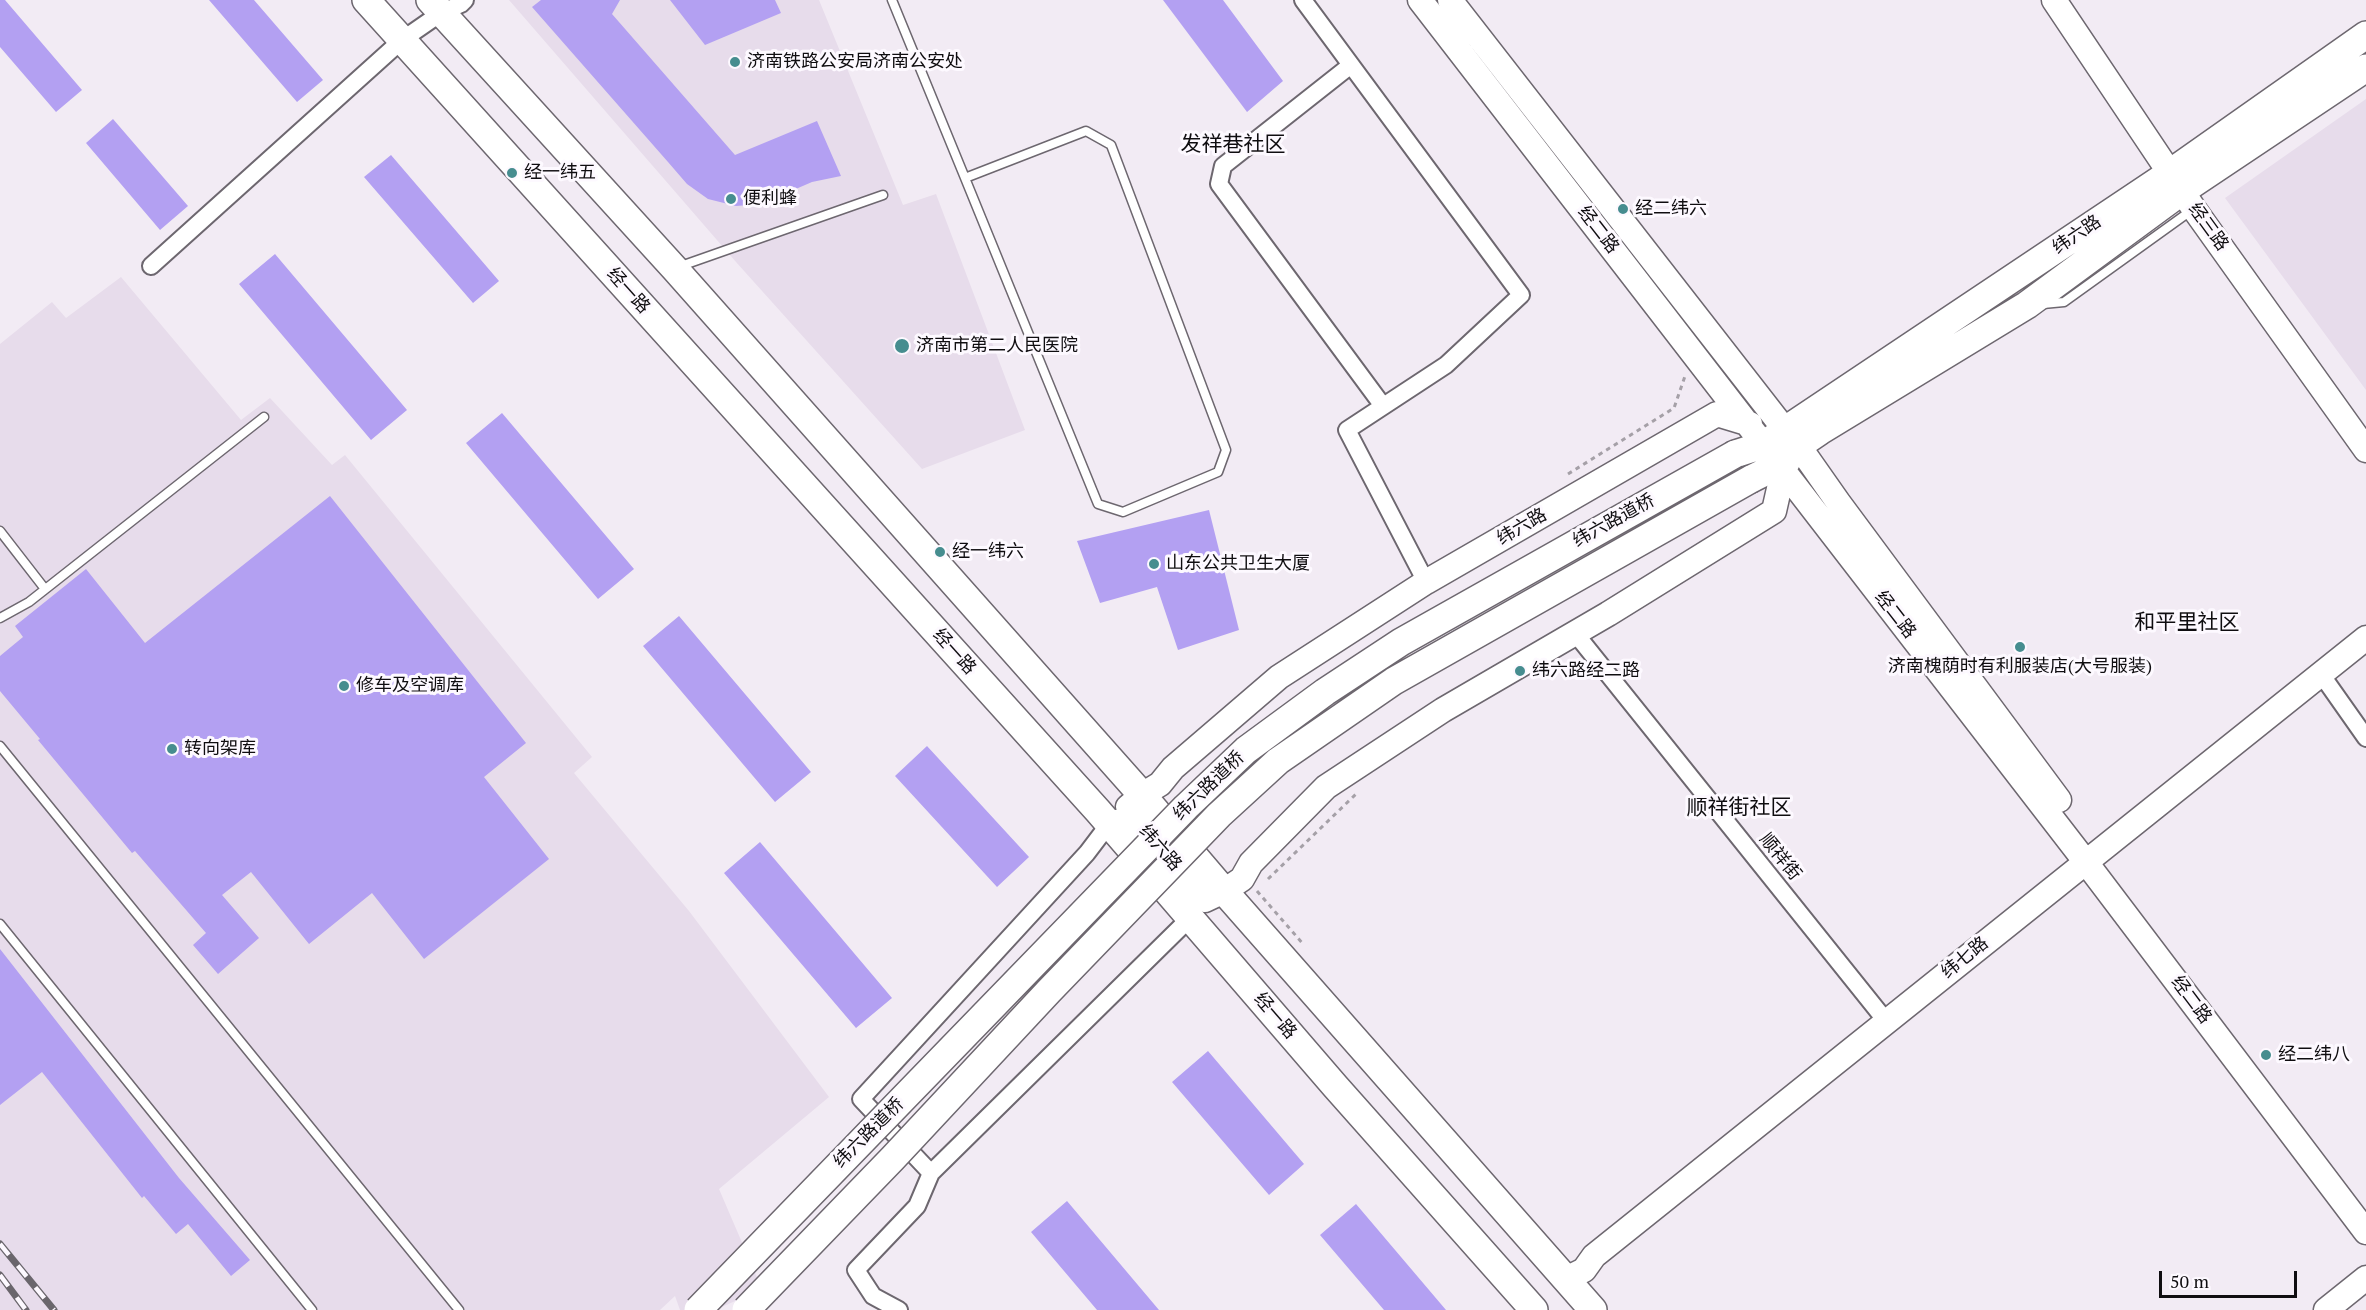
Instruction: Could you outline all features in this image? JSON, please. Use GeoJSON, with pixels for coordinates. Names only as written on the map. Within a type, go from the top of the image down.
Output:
{"type":"FeatureCollection","features":[{"type":"Feature","properties":{"kind":"main road","name":"经一路"},"geometry":{"type":"LineString","coordinates":[[366,0],[1109,824],[1335,1086],[1534,1310]]}},
{"type":"Feature","properties":{"kind":"main road"},"geometry":{"type":"LineString","coordinates":[[435,6],[675,268],[1142,795],[1593,1310]]}},
{"type":"Feature","properties":{"kind":"main road","name":"纬六路"},"geometry":{"type":"LineString","coordinates":[[1735,454],[1776,446],[2027,305],[2182,191],[2366,35]]}},
{"type":"Feature","properties":{"kind":"main road","name":"纬六路"},"geometry":{"type":"LineString","coordinates":[[1751,479],[1764,472],[1776,446],[2182,191],[2366,68]]}},
{"type":"Feature","properties":{"kind":"main road","name":"纬六路道桥"},"geometry":{"type":"LineString","coordinates":[[698,1310],[1186,807],[1246,750],[1325,692],[1401,642],[1735,454]]}},
{"type":"Feature","properties":{"kind":"main road","name":"纬六路道桥"},"geometry":{"type":"LineString","coordinates":[[746,1310],[1218,815],[1278,761],[1394,681],[1751,479]]}},
{"type":"Feature","properties":{"kind":"street"},"geometry":{"type":"LineString","coordinates":[[151,266],[402,40],[435,6],[461,4],[465,0]]}},
{"type":"Feature","properties":{"kind":"street"},"geometry":{"type":"LineString","coordinates":[[1303,0],[1521,295],[1446,365],[1347,430],[1426,582]]}},
{"type":"Feature","properties":{"kind":"street","name":"经二路"},"geometry":{"type":"LineString","coordinates":[[1420,0],[1453,7],[1776,446],[1838,502],[2091,856],[2366,1232]]}},
{"type":"Feature","properties":{"kind":"street","name":"经三路"},"geometry":{"type":"LineString","coordinates":[[2054,0],[2182,191],[2366,450]]}},
{"type":"Feature","properties":{"kind":"street","name":"经二路"},"geometry":{"type":"LineString","coordinates":[[1453,7],[1776,446]]}},
{"type":"Feature","properties":{"kind":"street"},"geometry":{"type":"LineString","coordinates":[[1351,65],[1223,166],[1220,184],[1383,406]]}},
{"type":"Feature","properties":{"kind":"street","name":"纬六路"},"geometry":{"type":"LineString","coordinates":[[1109,824],[1142,795],[1160,784],[1173,768],[1279,677],[1426,582],[1717,414],[1776,446]]}},
{"type":"Feature","properties":{"kind":"street"},"geometry":{"type":"LineString","coordinates":[[1231,899],[1251,863],[1326,787],[1443,710],[1575,633],[1774,511],[1776,446]]}},
{"type":"Feature","properties":{"kind":"street","name":"顺祥街"},"geometry":{"type":"LineString","coordinates":[[1575,633],[1886,1022]]}},
{"type":"Feature","properties":{"kind":"street","name":"纬七路"},"geometry":{"type":"LineString","coordinates":[[1566,1279],[1584,1270],[1594,1256],[2366,638]]}},
{"type":"Feature","properties":{"kind":"street"},"geometry":{"type":"LineString","coordinates":[[2320,674],[2366,738]]}},
{"type":"Feature","properties":{"kind":"street","name":"纬六路"},"geometry":{"type":"LineString","coordinates":[[1109,824],[1134,818],[1205,900],[1231,899]]}},
{"type":"Feature","properties":{"kind":"street"},"geometry":{"type":"LineString","coordinates":[[931,1173],[861,1099],[1087,853],[1109,824]]}},
{"type":"Feature","properties":{"kind":"street","name":"经二路"},"geometry":{"type":"LineString","coordinates":[[2091,856],[2366,1207]]}},
{"type":"Feature","properties":{"kind":"street"},"geometry":{"type":"LineString","coordinates":[[899,1310],[873,1296],[856,1270],[917,1206],[931,1173],[1190,918]]}},
{"type":"Feature","properties":{"kind":"street"},"geometry":{"type":"LineString","coordinates":[[2326,1310],[2366,1278]]}},
{"type":"Feature","properties":{"kind":"lane"},"geometry":{"type":"LineString","coordinates":[[892,0],[1098,504],[1123,513],[1218,472],[1226,450],[1111,145],[1086,131],[965,178]]}},
{"type":"Feature","properties":{"kind":"lane"},"geometry":{"type":"LineString","coordinates":[[675,268],[883,195]]}},
{"type":"Feature","properties":{"kind":"lane"},"geometry":{"type":"LineString","coordinates":[[0,618],[29,602],[264,417]]}},
{"type":"Feature","properties":{"kind":"lane"},"geometry":{"type":"LineString","coordinates":[[0,531],[45,589]]}},
{"type":"Feature","properties":{"kind":"lane"},"geometry":{"type":"LineString","coordinates":[[0,746],[459,1310]]}},
{"type":"Feature","properties":{"kind":"lane"},"geometry":{"type":"LineString","coordinates":[[0,924],[312,1310]]}},
{"type":"Feature","properties":{"kind":"path"},"geometry":{"type":"LineString","coordinates":[[1231,899],[1260,893],[1267,880],[1360,790]]}},
{"type":"Feature","properties":{"kind":"shaded area"},"geometry":{"type":"Polygon","coordinates":[[[509,0],[819,0],[903,205],[936,194],[1025,430],[922,469],[736,262],[509,0]]]}},
{"type":"Feature","properties":{"kind":"shaded area"},"geometry":{"type":"Polygon","coordinates":[[[2366,99],[2366,390],[2225,198],[2366,99]]]}},
{"type":"Feature","properties":{"kind":"shaded area"},"geometry":{"type":"Polygon","coordinates":[[[121,277],[241,420],[270,398],[332,465],[345,455],[592,757],[574,773],[689,911],[829,1097],[719,1189],[762,1289],[715,1310],[680,1310],[675,1296],[660,1310],[0,1310],[0,344],[52,302],[66,318],[121,277]]]}},
{"type":"Feature","properties":{"kind":"building"},"geometry":{"type":"Polygon","coordinates":[[[0,0],[5,0],[82,90],[56,112],[0,47],[0,0]]]}},
{"type":"Feature","properties":{"kind":"building"},"geometry":{"type":"Polygon","coordinates":[[[209,0],[254,0],[323,80],[297,102],[209,0]]]}},
{"type":"Feature","properties":{"kind":"building"},"geometry":{"type":"Polygon","coordinates":[[[541,0],[620,0],[612,14],[735,155],[817,121],[841,176],[812,182],[761,204],[736,206],[708,199],[687,184],[532,7],[541,0]]]}},
{"type":"Feature","properties":{"kind":"building"},"geometry":{"type":"Polygon","coordinates":[[[670,0],[775,0],[781,13],[705,45],[670,0]]]}},
{"type":"Feature","properties":{"kind":"building"},"geometry":{"type":"Polygon","coordinates":[[[1163,0],[1223,0],[1283,81],[1247,112],[1163,0]]]}},
{"type":"Feature","properties":{"kind":"building"},"geometry":{"type":"Polygon","coordinates":[[[113,119],[188,206],[160,230],[86,143],[113,119]]]}},
{"type":"Feature","properties":{"kind":"building"},"geometry":{"type":"Polygon","coordinates":[[[391,155],[499,281],[473,303],[364,177],[391,155]]]}},
{"type":"Feature","properties":{"kind":"building"},"geometry":{"type":"Polygon","coordinates":[[[275,254],[407,410],[371,440],[239,284],[275,254]]]}},
{"type":"Feature","properties":{"kind":"building"},"geometry":{"type":"Polygon","coordinates":[[[502,413],[634,569],[598,599],[466,443],[502,413]]]}},
{"type":"Feature","properties":{"kind":"building"},"geometry":{"type":"Polygon","coordinates":[[[330,496],[526,743],[484,777],[549,859],[424,959],[372,893],[309,944],[251,872],[222,895],[259,938],[218,974],[193,945],[206,933],[135,851],[132,853],[0,691],[0,656],[23,637],[15,626],[86,569],[145,643],[330,496]]]}},
{"type":"Feature","properties":{"kind":"building","name":"山东公共卫生大厦"},"geometry":{"type":"Polygon","coordinates":[[[1209,510],[1239,630],[1178,650],[1157,587],[1100,603],[1077,541],[1209,510]]]}},
{"type":"Feature","properties":{"kind":"building"},"geometry":{"type":"Polygon","coordinates":[[[679,616],[811,772],[775,802],[643,646],[679,616]]]}},
{"type":"Feature","properties":{"kind":"building"},"geometry":{"type":"Polygon","coordinates":[[[927,746],[1029,857],[997,887],[895,776],[927,746]]]}},
{"type":"Feature","properties":{"kind":"building"},"geometry":{"type":"Polygon","coordinates":[[[760,842],[892,998],[856,1028],[724,873],[760,842]]]}},
{"type":"Feature","properties":{"kind":"building"},"geometry":{"type":"Polygon","coordinates":[[[0,949],[179,1178],[250,1260],[231,1276],[188,1224],[176,1234],[144,1196],[142,1198],[42,1072],[0,1105],[0,949]]]}},
{"type":"Feature","properties":{"kind":"building"},"geometry":{"type":"Polygon","coordinates":[[[1208,1051],[1304,1164],[1269,1195],[1172,1082],[1208,1051]]]}},
{"type":"Feature","properties":{"kind":"building"},"geometry":{"type":"Polygon","coordinates":[[[1067,1201],[1159,1310],[1097,1310],[1031,1232],[1067,1201]]]}},
{"type":"Feature","properties":{"kind":"building"},"geometry":{"type":"Polygon","coordinates":[[[1356,1204],[1446,1310],[1384,1310],[1320,1235],[1356,1204]]]}},
{"type":"Feature","properties":{"kind":"railway"},"geometry":{"type":"LineString","coordinates":[[0,1244],[54,1310]]}},
{"type":"Feature","properties":{"kind":"railway"},"geometry":{"type":"LineString","coordinates":[[0,1275],[26,1310]]}},
{"type":"Feature","properties":{"kind":"place","name":"济南铁路公安局济南公安处"},"geometry":{"type":"Point","coordinates":[735,62]}},
{"type":"Feature","properties":{"kind":"place","name":"经一纬五"},"geometry":{"type":"Point","coordinates":[512,173]}},
{"type":"Feature","properties":{"kind":"place","name":"便利蜂"},"geometry":{"type":"Point","coordinates":[731,199]}},
{"type":"Feature","properties":{"kind":"place","name":"经二纬六"},"geometry":{"type":"Point","coordinates":[1623,209]}},
{"type":"Feature","properties":{"kind":"place","name":"济南市第二人民医院"},"geometry":{"type":"Point","coordinates":[902,346]}},
{"type":"Feature","properties":{"kind":"place","name":"经一纬六"},"geometry":{"type":"Point","coordinates":[940,552]}},
{"type":"Feature","properties":{"kind":"place","name":"山东公共卫生大厦"},"geometry":{"type":"Point","coordinates":[1154,564]}},
{"type":"Feature","properties":{"kind":"place","name":"济南槐荫时有利服装店(大号服装)"},"geometry":{"type":"Point","coordinates":[2020,647]}},
{"type":"Feature","properties":{"kind":"place","name":"纬六路经二路"},"geometry":{"type":"Point","coordinates":[1520,671]}},
{"type":"Feature","properties":{"kind":"place","name":"修车及空调库"},"geometry":{"type":"Point","coordinates":[344,686]}},
{"type":"Feature","properties":{"kind":"place","name":"转向架库"},"geometry":{"type":"Point","coordinates":[172,749]}},
{"type":"Feature","properties":{"kind":"place","name":"经二纬八"},"geometry":{"type":"Point","coordinates":[2266,1055]}},
{"type":"Feature","properties":{"kind":"district","name":"发祥巷社区"},"geometry":{"type":"Point","coordinates":[1233,145]}},
{"type":"Feature","properties":{"kind":"district","name":"和平里社区"},"geometry":{"type":"Point","coordinates":[2187,623]}},
{"type":"Feature","properties":{"kind":"district","name":"顺祥街社区"},"geometry":{"type":"Point","coordinates":[1739,808]}}]}
